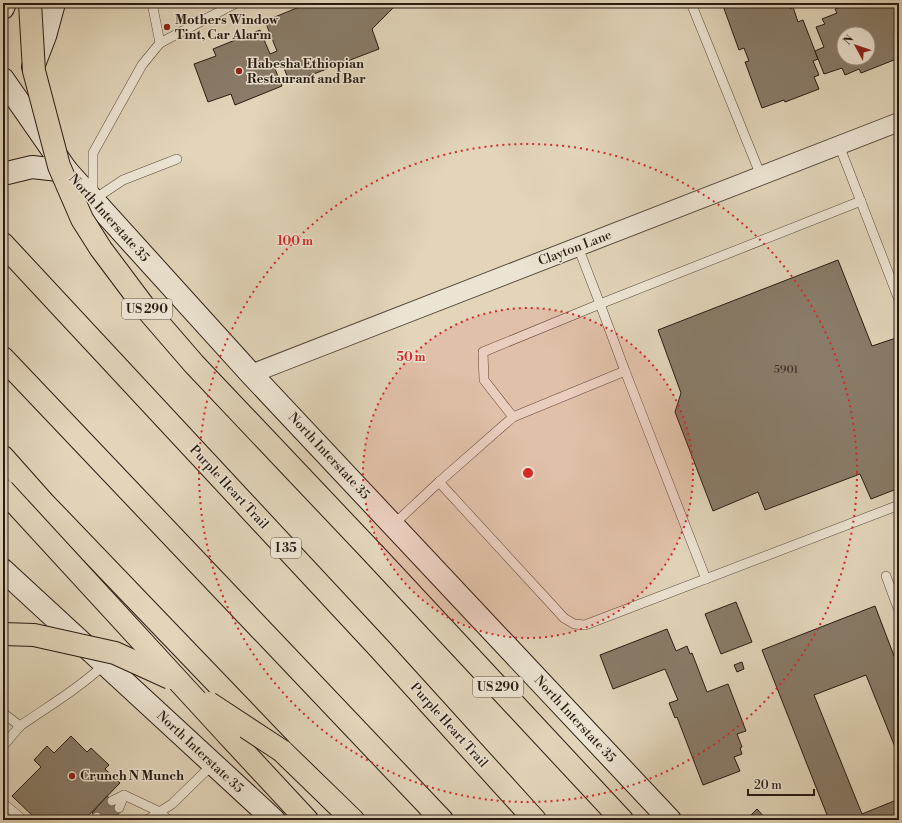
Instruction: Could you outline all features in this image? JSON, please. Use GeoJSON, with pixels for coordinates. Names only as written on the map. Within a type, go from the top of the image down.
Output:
{"type":"FeatureCollection","features":[{"type":"Feature","properties":{"kind":"highway","name":"US 290"},"geometry":{"type":"LineString","coordinates":[[30,3],[34,71],[59,166],[82,219],[101,248],[144,306],[194,364],[375,555],[622,820]]}},
{"type":"Feature","properties":{"kind":"highway","name":"Purple Heart Trail"},"geometry":{"type":"LineString","coordinates":[[3,244],[379,648],[535,820]]}},
{"type":"Feature","properties":{"kind":"highway"},"geometry":{"type":"LineString","coordinates":[[4,359],[442,820]]}},
{"type":"Feature","properties":{"kind":"highway"},"geometry":{"type":"LineString","coordinates":[[3,457],[43,502],[282,751],[353,820]]}},
{"type":"Feature","properties":{"kind":"highway"},"geometry":{"type":"LineString","coordinates":[[3,490],[307,820]]}},
{"type":"Feature","properties":{"kind":"highway"},"geometry":{"type":"LineString","coordinates":[[3,634],[34,634],[116,653],[176,681],[282,751]]}},
{"type":"Feature","properties":{"kind":"main road"},"geometry":{"type":"LineString","coordinates":[[3,8],[5,3]]}},
{"type":"Feature","properties":{"kind":"main road"},"geometry":{"type":"LineString","coordinates":[[54,3],[45,36],[33,67],[34,82],[38,92],[40,114],[67,171]]}},
{"type":"Feature","properties":{"kind":"main road","name":"North Interstate 35"},"geometry":{"type":"LineString","coordinates":[[3,79],[67,171],[93,200],[252,374],[670,820]]}},
{"type":"Feature","properties":{"kind":"main road"},"geometry":{"type":"LineString","coordinates":[[3,174],[32,167],[67,171]]}},
{"type":"Feature","properties":{"kind":"main road","name":"North Interstate 35"},"geometry":{"type":"LineString","coordinates":[[3,570],[274,820]]}},
{"type":"Feature","properties":{"kind":"street","name":"Clayton Lane"},"geometry":{"type":"LineString","coordinates":[[252,374],[899,122]]}},
{"type":"Feature","properties":{"kind":"lane"},"geometry":{"type":"LineString","coordinates":[[152,3],[160,43]]}},
{"type":"Feature","properties":{"kind":"lane"},"geometry":{"type":"LineString","coordinates":[[93,200],[93,153],[142,65],[160,43],[236,3]]}},
{"type":"Feature","properties":{"kind":"lane"},"geometry":{"type":"LineString","coordinates":[[691,3],[761,176]]}},
{"type":"Feature","properties":{"kind":"lane"},"geometry":{"type":"LineString","coordinates":[[840,145],[899,300]]}},
{"type":"Feature","properties":{"kind":"lane"},"geometry":{"type":"LineString","coordinates":[[93,200],[123,180],[177,159]]}},
{"type":"Feature","properties":{"kind":"lane"},"geometry":{"type":"LineString","coordinates":[[513,417],[484,380],[483,352],[861,201]]}},
{"type":"Feature","properties":{"kind":"lane"},"geometry":{"type":"LineString","coordinates":[[578,247],[706,579]]}},
{"type":"Feature","properties":{"kind":"lane"},"geometry":{"type":"LineString","coordinates":[[393,525],[513,417],[626,371]]}},
{"type":"Feature","properties":{"kind":"lane"},"geometry":{"type":"LineString","coordinates":[[439,482],[564,618],[574,624],[585,625],[899,505]]}},
{"type":"Feature","properties":{"kind":"lane"},"geometry":{"type":"LineString","coordinates":[[886,576],[899,612]]}},
{"type":"Feature","properties":{"kind":"lane"},"geometry":{"type":"LineString","coordinates":[[3,746],[20,726],[71,692],[105,664]]}},
{"type":"Feature","properties":{"kind":"lane"},"geometry":{"type":"LineString","coordinates":[[3,713],[20,726]]}},
{"type":"Feature","properties":{"kind":"lane"},"geometry":{"type":"LineString","coordinates":[[147,820],[172,804],[213,764]]}},
{"type":"Feature","properties":{"kind":"lane"},"geometry":{"type":"LineString","coordinates":[[115,804],[124,795],[160,812],[168,820]]}},
{"type":"Feature","properties":{"kind":"lane"},"geometry":{"type":"LineString","coordinates":[[3,803],[23,820]]}},
{"type":"Feature","properties":{"kind":"building"},"geometry":{"type":"Polygon","coordinates":[[[309,3],[398,3],[372,29],[379,49],[290,83],[281,61],[273,64],[282,86],[235,105],[231,94],[208,102],[194,64],[216,56],[213,49],[260,30],[270,54],[277,51],[265,21],[309,3]]]}},
{"type":"Feature","properties":{"kind":"building"},"geometry":{"type":"Polygon","coordinates":[[[722,3],[788,3],[790,9],[793,7],[798,22],[803,20],[818,59],[813,61],[819,75],[814,77],[819,89],[785,102],[784,100],[762,108],[745,62],[749,61],[744,48],[739,50],[722,3]]]}},
{"type":"Feature","properties":{"kind":"building"},"geometry":{"type":"Polygon","coordinates":[[[852,3],[885,3],[887,7],[896,3],[897,5],[899,4],[899,54],[897,54],[899,58],[861,73],[859,69],[845,75],[842,68],[824,74],[815,51],[824,47],[816,27],[825,24],[822,19],[837,13],[835,9],[852,3]]]}},
{"type":"Feature","properties":{"kind":"building"},"geometry":{"type":"Polygon","coordinates":[[[838,260],[872,346],[899,337],[899,488],[871,499],[860,474],[765,510],[758,492],[713,511],[675,412],[681,393],[658,330],[838,260]]]}},
{"type":"Feature","properties":{"kind":"building"},"geometry":{"type":"Polygon","coordinates":[[[736,602],[752,642],[721,654],[705,614],[736,602]]]}},
{"type":"Feature","properties":{"kind":"building"},"geometry":{"type":"Polygon","coordinates":[[[875,606],[899,669],[899,757],[866,675],[814,695],[862,814],[899,799],[899,820],[829,820],[762,650],[875,606]]]}},
{"type":"Feature","properties":{"kind":"building"},"geometry":{"type":"Polygon","coordinates":[[[667,629],[676,651],[687,646],[690,654],[692,653],[707,692],[728,684],[746,731],[737,734],[742,747],[740,748],[742,754],[734,757],[740,771],[703,785],[677,717],[675,718],[669,703],[678,700],[665,669],[613,689],[600,655],[667,629]]]}},
{"type":"Feature","properties":{"kind":"building"},"geometry":{"type":"Polygon","coordinates":[[[742,662],[744,669],[737,672],[734,665],[742,662]]]}},
{"type":"Feature","properties":{"kind":"building","name":"Crunch N Munch"},"geometry":{"type":"Polygon","coordinates":[[[71,736],[87,752],[91,748],[109,765],[105,769],[120,783],[84,820],[37,820],[12,796],[41,767],[34,760],[47,746],[54,753],[71,736]]]}},
{"type":"Feature","properties":{"kind":"building"},"geometry":{"type":"Polygon","coordinates":[[[107,796],[122,810],[113,820],[100,820],[92,813],[107,796]]]}},
{"type":"Feature","properties":{"kind":"building"},"geometry":{"type":"Polygon","coordinates":[[[757,809],[767,820],[746,820],[757,809]]]}},
{"type":"Feature","properties":{"kind":"place","name":"Mothers Window Tint, Car Alarm"},"geometry":{"type":"Point","coordinates":[167,27]}},
{"type":"Feature","properties":{"kind":"place","name":"Habesha Ethiopian Restaurant and Bar"},"geometry":{"type":"Point","coordinates":[239,71]}},
{"type":"Feature","properties":{"kind":"place","name":"Crunch N Munch"},"geometry":{"type":"Point","coordinates":[72,776]}}]}
